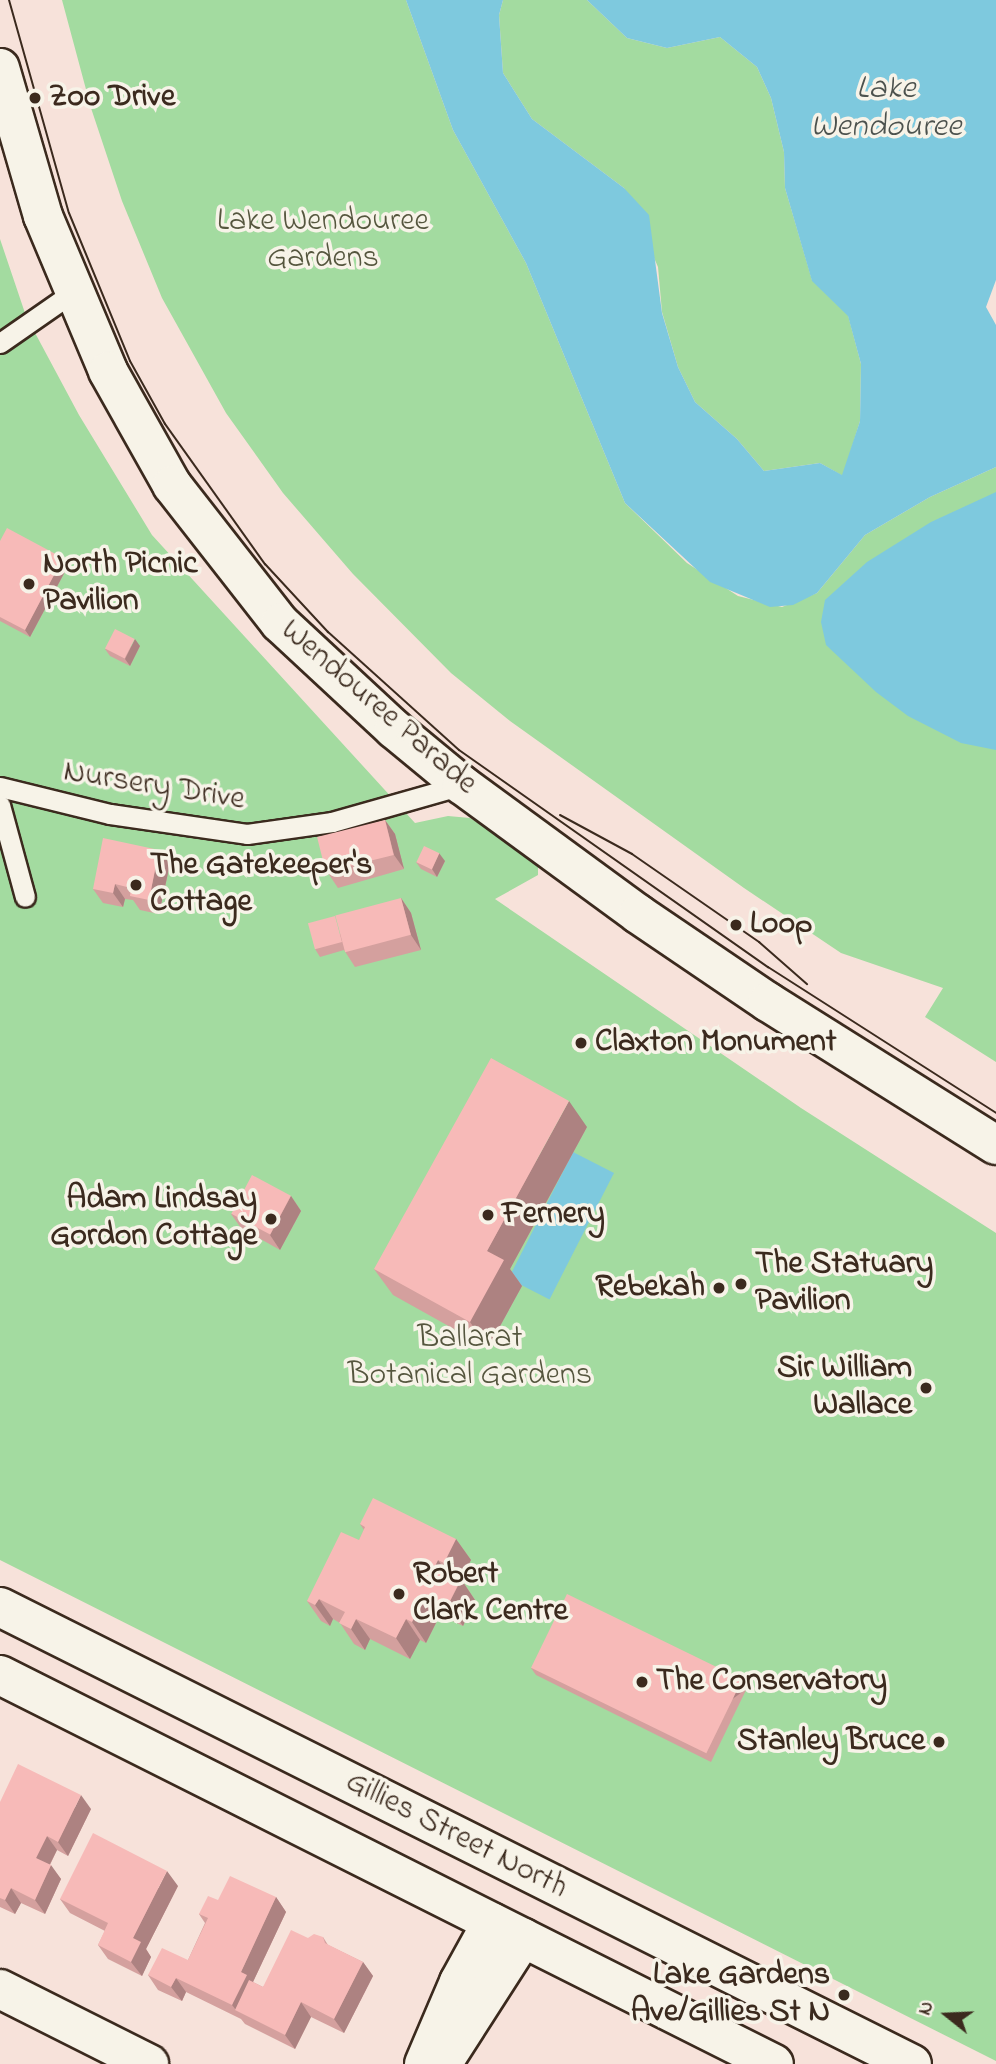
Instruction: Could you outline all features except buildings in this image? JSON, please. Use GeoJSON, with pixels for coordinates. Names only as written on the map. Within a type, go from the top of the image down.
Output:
{"type":"FeatureCollection","features":[{"type":"Feature","properties":{"kind":"street","name":"Wendouree Parade"},"geometry":{"type":"LineString","coordinates":[[0,68],[43,216],[72,293],[108,370],[173,485],[239,576],[316,659],[462,785],[747,988],[996,1145]]}},
{"type":"Feature","properties":{"kind":"street","name":"Gillies Street North"},"geometry":{"type":"LineString","coordinates":[[0,1607],[912,2064]]}},
{"type":"Feature","properties":{"kind":"street","name":"Gillies Street North"},"geometry":{"type":"LineString","coordinates":[[0,1675],[774,2064]]}},
{"type":"Feature","properties":{"kind":"street"},"geometry":{"type":"LineString","coordinates":[[442,2064],[535,1876]]}},
{"type":"Feature","properties":{"kind":"street"},"geometry":{"type":"LineString","coordinates":[[424,2064],[459,1982],[507,1930]]}},
{"type":"Feature","properties":{"kind":"street"},"geometry":{"type":"LineString","coordinates":[[0,1989],[149,2064]]}},
{"type":"Feature","properties":{"kind":"lane"},"geometry":{"type":"LineString","coordinates":[[0,343],[72,293]]}},
{"type":"Feature","properties":{"kind":"lane","name":"Nursery Drive"},"geometry":{"type":"LineString","coordinates":[[0,787],[110,814],[247,834],[332,822],[462,785]]}},
{"type":"Feature","properties":{"kind":"lane"},"geometry":{"type":"LineString","coordinates":[[0,805],[25,897]]}},
{"type":"Feature","properties":{"kind":"green space","name":"Lake Wendouree Gardens"},"geometry":{"type":"Polygon","coordinates":[[[62,0],[406,0],[453,130],[526,263],[625,503],[687,563],[738,596],[782,607],[817,593],[865,535],[930,497],[996,467],[996,1062],[925,1017],[943,988],[841,953],[744,888],[510,721],[451,673],[353,574],[283,493],[226,413],[162,298],[122,201],[91,108],[62,0]]]}},
{"type":"Feature","properties":{"kind":"green space"},"geometry":{"type":"Polygon","coordinates":[[[503,0],[587,0],[627,38],[667,48],[720,37],[757,67],[771,98],[784,152],[785,188],[812,280],[848,315],[861,364],[860,421],[843,476],[820,463],[764,471],[737,439],[695,402],[678,367],[662,312],[658,267],[624,188],[532,119],[503,73],[499,15],[503,0]]]}},
{"type":"Feature","properties":{"kind":"green space","name":"Ballarat Botanical Gardens"},"geometry":{"type":"Polygon","coordinates":[[[0,239],[26,316],[79,415],[152,535],[415,823],[448,816],[470,818],[528,855],[538,867],[538,875],[495,899],[801,1108],[996,1233],[996,2061],[0,1560],[0,239]]]}},
{"type":"Feature","properties":{"kind":"water","name":"Lake Wendouree"},"geometry":{"type":"Polygon","coordinates":[[[406,0],[503,0],[499,15],[503,73],[532,119],[624,188],[649,215],[662,313],[678,367],[695,402],[737,439],[764,471],[820,463],[842,475],[860,421],[861,364],[848,316],[812,281],[785,188],[784,152],[771,98],[757,67],[720,37],[667,48],[627,38],[587,0],[996,0],[996,280],[986,307],[996,325],[996,467],[930,497],[865,535],[817,593],[793,605],[770,607],[710,582],[625,503],[526,263],[453,130],[406,0]]]}},
{"type":"Feature","properties":{"kind":"water"},"geometry":{"type":"Polygon","coordinates":[[[996,492],[996,750],[961,743],[908,716],[876,692],[826,645],[821,622],[825,600],[867,562],[931,522],[996,492]]]}},
{"type":"Feature","properties":{"kind":"water"},"geometry":{"type":"Polygon","coordinates":[[[573,1152],[614,1173],[550,1299],[509,1279],[573,1152]]]}},
{"type":"Feature","properties":{"kind":"tram line"},"geometry":{"type":"LineString","coordinates":[[9,0],[69,213],[130,361],[165,424],[265,564],[328,632],[459,750],[768,967],[996,1113]]}},
{"type":"Feature","properties":{"kind":"tram line"},"geometry":{"type":"LineString","coordinates":[[560,815],[632,854],[759,942],[807,984]]}},
{"type":"Feature","properties":{"kind":"place","name":"Zoo Drive"},"geometry":{"type":"Point","coordinates":[35,98]}},
{"type":"Feature","properties":{"kind":"place","name":"North Picnic Pavilion"},"geometry":{"type":"Point","coordinates":[29,584]}},
{"type":"Feature","properties":{"kind":"place","name":"The Gatekeeper's Cottage"},"geometry":{"type":"Point","coordinates":[136,885]}},
{"type":"Feature","properties":{"kind":"place","name":"Loop"},"geometry":{"type":"Point","coordinates":[736,925]}},
{"type":"Feature","properties":{"kind":"place","name":"Claxton Monument"},"geometry":{"type":"Point","coordinates":[581,1043]}},
{"type":"Feature","properties":{"kind":"place","name":"Fernery"},"geometry":{"type":"Point","coordinates":[488,1215]}},
{"type":"Feature","properties":{"kind":"place","name":"Adam Lindsay Gordon Cottage"},"geometry":{"type":"Point","coordinates":[271,1219]}},
{"type":"Feature","properties":{"kind":"place","name":"The Statuary Pavilion"},"geometry":{"type":"Point","coordinates":[741,1284]}},
{"type":"Feature","properties":{"kind":"place","name":"Rebekah"},"geometry":{"type":"Point","coordinates":[719,1288]}},
{"type":"Feature","properties":{"kind":"place","name":"Sir William Wallace"},"geometry":{"type":"Point","coordinates":[926,1388]}},
{"type":"Feature","properties":{"kind":"place","name":"Robert Clark Centre"},"geometry":{"type":"Point","coordinates":[399,1594]}},
{"type":"Feature","properties":{"kind":"place","name":"The Conservatory"},"geometry":{"type":"Point","coordinates":[642,1682]}},
{"type":"Feature","properties":{"kind":"place","name":"Stanley Bruce"},"geometry":{"type":"Point","coordinates":[939,1742]}},
{"type":"Feature","properties":{"kind":"place","name":"Lake Gardens Ave/Gillies St N"},"geometry":{"type":"Point","coordinates":[844,1995]}}]}
